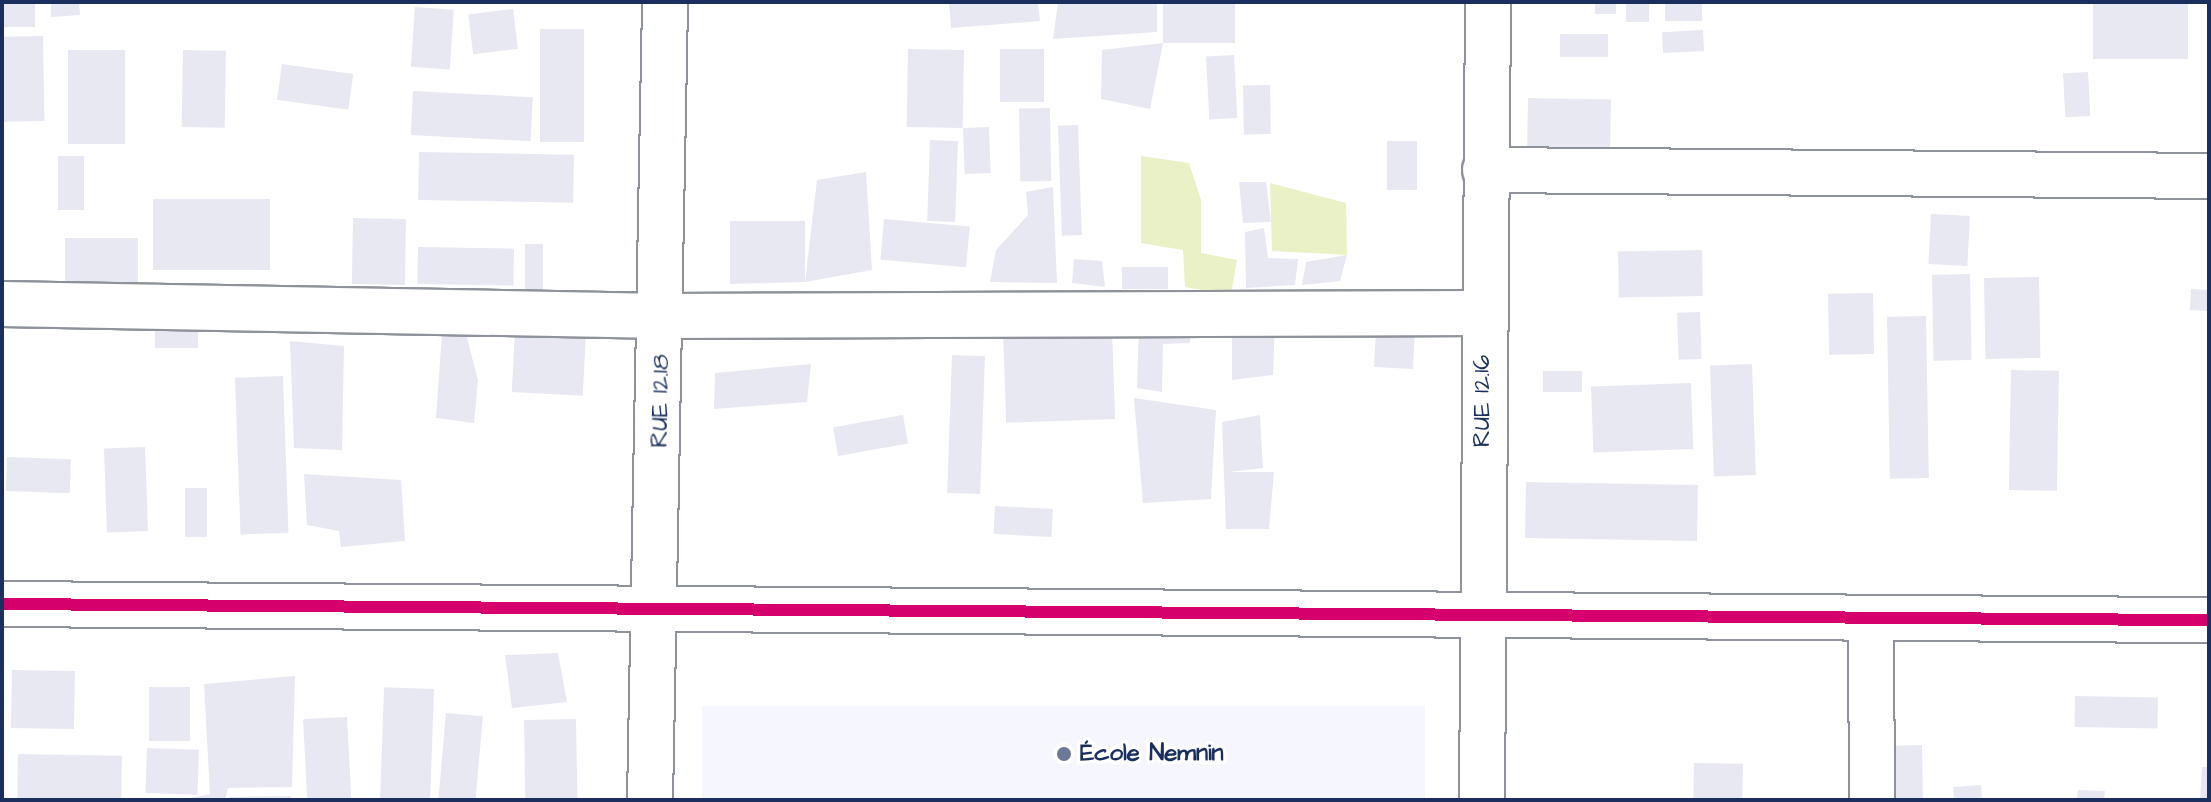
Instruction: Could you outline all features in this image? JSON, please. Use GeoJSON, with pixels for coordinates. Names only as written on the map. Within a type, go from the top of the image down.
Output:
{"type":"FeatureCollection","features":[{"type":"Feature","properties":{"kind":"street","name":"RUE 12.18"},"geometry":{"type":"LineString","coordinates":[[650,800],[663,316],[665,2]]}},
{"type":"Feature","properties":{"kind":"street","name":"RUE 12.16"},"geometry":{"type":"LineString","coordinates":[[1482,800],[1485,620],[1483,313],[1488,2]]}},
{"type":"Feature","properties":{"kind":"street"},"geometry":{"type":"LineString","coordinates":[[1485,170],[2209,176]]}},
{"type":"Feature","properties":{"kind":"street"},"geometry":{"type":"LineString","coordinates":[[2,304],[663,316],[1483,313]]}},
{"type":"Feature","properties":{"kind":"street"},"geometry":{"type":"LineString","coordinates":[[2,604],[656,603],[1485,620],[1871,623],[2209,620]]}},
{"type":"Feature","properties":{"kind":"street"},"geometry":{"type":"LineString","coordinates":[[1871,623],[1872,800]]}},
{"type":"Feature","properties":{"kind":"shaded area","name":"École Nemnin"},"geometry":{"type":"Polygon","coordinates":[[[702,706],[1425,706],[1425,800],[702,800],[702,706]]]}},
{"type":"Feature","properties":{"kind":"green space"},"geometry":{"type":"Polygon","coordinates":[[[1141,156],[1189,163],[1201,200],[1201,253],[1237,260],[1231,295],[1185,287],[1183,250],[1141,243],[1141,156]]]}},
{"type":"Feature","properties":{"kind":"green space"},"geometry":{"type":"Polygon","coordinates":[[[1270,183],[1346,203],[1347,255],[1272,251],[1270,183]]]}},
{"type":"Feature","properties":{"kind":"building"},"geometry":{"type":"Polygon","coordinates":[[[2,2],[35,2],[35,27],[2,27],[2,2]]]}},
{"type":"Feature","properties":{"kind":"building"},"geometry":{"type":"Polygon","coordinates":[[[51,2],[79,2],[80,15],[51,17],[51,2]]]}},
{"type":"Feature","properties":{"kind":"building"},"geometry":{"type":"Polygon","coordinates":[[[949,2],[1038,2],[1040,21],[951,28],[949,2]]]}},
{"type":"Feature","properties":{"kind":"building"},"geometry":{"type":"Polygon","coordinates":[[[1058,2],[1157,2],[1157,32],[1053,39],[1058,2]]]}},
{"type":"Feature","properties":{"kind":"building"},"geometry":{"type":"Polygon","coordinates":[[[1163,2],[1235,2],[1235,43],[1163,43],[1163,2]]]}},
{"type":"Feature","properties":{"kind":"building"},"geometry":{"type":"Polygon","coordinates":[[[1595,2],[1616,2],[1616,14],[1595,14],[1595,2]]]}},
{"type":"Feature","properties":{"kind":"building"},"geometry":{"type":"Polygon","coordinates":[[[1626,2],[1649,2],[1649,22],[1626,22],[1626,2]]]}},
{"type":"Feature","properties":{"kind":"building"},"geometry":{"type":"Polygon","coordinates":[[[1665,2],[1702,2],[1702,21],[1665,21],[1665,2]]]}},
{"type":"Feature","properties":{"kind":"building"},"geometry":{"type":"Polygon","coordinates":[[[2093,2],[2188,2],[2188,59],[2093,59],[2093,2]]]}},
{"type":"Feature","properties":{"kind":"building"},"geometry":{"type":"Polygon","coordinates":[[[415,7],[454,10],[450,70],[411,67],[415,7]]]}},
{"type":"Feature","properties":{"kind":"building"},"geometry":{"type":"Polygon","coordinates":[[[513,9],[518,49],[473,54],[468,14],[513,9]]]}},
{"type":"Feature","properties":{"kind":"building"},"geometry":{"type":"Polygon","coordinates":[[[540,29],[584,29],[584,142],[540,142],[540,29]]]}},
{"type":"Feature","properties":{"kind":"building"},"geometry":{"type":"Polygon","coordinates":[[[1703,30],[1704,51],[1663,53],[1662,32],[1703,30]]]}},
{"type":"Feature","properties":{"kind":"building"},"geometry":{"type":"Polygon","coordinates":[[[1560,34],[1608,34],[1608,57],[1560,57],[1560,34]]]}},
{"type":"Feature","properties":{"kind":"building"},"geometry":{"type":"Polygon","coordinates":[[[43,36],[44,121],[3,122],[2,37],[43,36]]]}},
{"type":"Feature","properties":{"kind":"building"},"geometry":{"type":"Polygon","coordinates":[[[1163,43],[1150,109],[1101,99],[1102,50],[1163,43]]]}},
{"type":"Feature","properties":{"kind":"building"},"geometry":{"type":"Polygon","coordinates":[[[908,49],[964,50],[963,128],[907,127],[908,49]]]}},
{"type":"Feature","properties":{"kind":"building"},"geometry":{"type":"Polygon","coordinates":[[[1000,49],[1044,49],[1044,102],[1000,102],[1000,49]]]}},
{"type":"Feature","properties":{"kind":"building"},"geometry":{"type":"Polygon","coordinates":[[[68,50],[125,50],[125,144],[68,144],[68,50]]]}},
{"type":"Feature","properties":{"kind":"building"},"geometry":{"type":"Polygon","coordinates":[[[183,50],[226,51],[225,128],[182,127],[183,50]]]}},
{"type":"Feature","properties":{"kind":"building"},"geometry":{"type":"Polygon","coordinates":[[[1234,55],[1237,118],[1209,119],[1206,56],[1234,55]]]}},
{"type":"Feature","properties":{"kind":"building"},"geometry":{"type":"Polygon","coordinates":[[[282,64],[353,74],[348,110],[277,100],[282,64]]]}},
{"type":"Feature","properties":{"kind":"building"},"geometry":{"type":"Polygon","coordinates":[[[2088,72],[2090,116],[2065,117],[2063,73],[2088,72]]]}},
{"type":"Feature","properties":{"kind":"building"},"geometry":{"type":"Polygon","coordinates":[[[1243,85],[1270,85],[1271,134],[1244,134],[1243,85]]]}},
{"type":"Feature","properties":{"kind":"building"},"geometry":{"type":"Polygon","coordinates":[[[413,91],[533,97],[531,141],[411,135],[413,91]]]}},
{"type":"Feature","properties":{"kind":"building"},"geometry":{"type":"Polygon","coordinates":[[[1528,98],[1611,99],[1610,151],[1527,150],[1528,98]]]}},
{"type":"Feature","properties":{"kind":"building"},"geometry":{"type":"Polygon","coordinates":[[[1050,108],[1051,181],[1020,182],[1019,109],[1050,108]]]}},
{"type":"Feature","properties":{"kind":"building"},"geometry":{"type":"Polygon","coordinates":[[[1078,125],[1082,235],[1062,236],[1058,126],[1078,125]]]}},
{"type":"Feature","properties":{"kind":"building"},"geometry":{"type":"Polygon","coordinates":[[[989,127],[991,173],[965,174],[963,128],[989,127]]]}},
{"type":"Feature","properties":{"kind":"building"},"geometry":{"type":"Polygon","coordinates":[[[930,140],[958,141],[955,222],[927,221],[930,140]]]}},
{"type":"Feature","properties":{"kind":"building"},"geometry":{"type":"Polygon","coordinates":[[[1387,141],[1417,141],[1417,190],[1387,190],[1387,141]]]}},
{"type":"Feature","properties":{"kind":"building"},"geometry":{"type":"Polygon","coordinates":[[[419,152],[574,155],[573,203],[418,200],[419,152]]]}},
{"type":"Feature","properties":{"kind":"building"},"geometry":{"type":"Polygon","coordinates":[[[58,156],[84,156],[84,210],[58,210],[58,156]]]}},
{"type":"Feature","properties":{"kind":"building"},"geometry":{"type":"Polygon","coordinates":[[[866,172],[872,270],[805,282],[817,180],[866,172]]]}},
{"type":"Feature","properties":{"kind":"building"},"geometry":{"type":"Polygon","coordinates":[[[1239,182],[1266,182],[1271,222],[1243,223],[1239,182]]]}},
{"type":"Feature","properties":{"kind":"building"},"geometry":{"type":"Polygon","coordinates":[[[1053,187],[1057,283],[990,282],[996,250],[1028,215],[1026,192],[1053,187]]]}},
{"type":"Feature","properties":{"kind":"building"},"geometry":{"type":"Polygon","coordinates":[[[153,199],[270,199],[270,270],[153,270],[153,199]]]}},
{"type":"Feature","properties":{"kind":"building"},"geometry":{"type":"Polygon","coordinates":[[[1931,214],[1970,216],[1967,266],[1928,264],[1931,214]]]}},
{"type":"Feature","properties":{"kind":"building"},"geometry":{"type":"Polygon","coordinates":[[[353,218],[406,219],[405,285],[352,284],[353,218]]]}},
{"type":"Feature","properties":{"kind":"building"},"geometry":{"type":"Polygon","coordinates":[[[884,219],[970,226],[966,267],[880,260],[884,219]]]}},
{"type":"Feature","properties":{"kind":"building"},"geometry":{"type":"Polygon","coordinates":[[[730,221],[805,221],[805,282],[730,284],[730,221]]]}},
{"type":"Feature","properties":{"kind":"building"},"geometry":{"type":"Polygon","coordinates":[[[1264,228],[1268,258],[1298,259],[1295,285],[1246,288],[1245,232],[1264,228]]]}},
{"type":"Feature","properties":{"kind":"building"},"geometry":{"type":"Polygon","coordinates":[[[65,238],[138,238],[138,284],[65,284],[65,238]]]}},
{"type":"Feature","properties":{"kind":"building"},"geometry":{"type":"Polygon","coordinates":[[[525,244],[543,244],[543,291],[525,291],[525,244]]]}},
{"type":"Feature","properties":{"kind":"building"},"geometry":{"type":"Polygon","coordinates":[[[418,247],[514,249],[513,286],[417,284],[418,247]]]}},
{"type":"Feature","properties":{"kind":"building"},"geometry":{"type":"Polygon","coordinates":[[[1702,250],[1703,296],[1619,297],[1618,251],[1702,250]]]}},
{"type":"Feature","properties":{"kind":"building"},"geometry":{"type":"Polygon","coordinates":[[[1347,255],[1340,281],[1302,285],[1306,262],[1347,255]]]}},
{"type":"Feature","properties":{"kind":"building"},"geometry":{"type":"Polygon","coordinates":[[[1074,259],[1102,261],[1105,287],[1072,283],[1074,259]]]}},
{"type":"Feature","properties":{"kind":"building"},"geometry":{"type":"Polygon","coordinates":[[[1122,267],[1168,267],[1168,289],[1122,289],[1122,267]]]}},
{"type":"Feature","properties":{"kind":"building"},"geometry":{"type":"Polygon","coordinates":[[[1970,274],[1972,360],[1934,361],[1932,275],[1970,274]]]}},
{"type":"Feature","properties":{"kind":"building"},"geometry":{"type":"Polygon","coordinates":[[[2039,277],[2040,358],[1985,359],[1984,278],[2039,277]]]}},
{"type":"Feature","properties":{"kind":"building"},"geometry":{"type":"Polygon","coordinates":[[[2191,289],[2209,290],[2208,311],[2190,310],[2191,289]]]}},
{"type":"Feature","properties":{"kind":"building"},"geometry":{"type":"Polygon","coordinates":[[[1873,293],[1874,354],[1829,355],[1828,294],[1873,293]]]}},
{"type":"Feature","properties":{"kind":"building"},"geometry":{"type":"Polygon","coordinates":[[[1700,312],[1702,359],[1679,360],[1677,313],[1700,312]]]}},
{"type":"Feature","properties":{"kind":"building"},"geometry":{"type":"Polygon","coordinates":[[[1926,316],[1929,478],[1890,479],[1887,317],[1926,316]]]}},
{"type":"Feature","properties":{"kind":"building"},"geometry":{"type":"Polygon","coordinates":[[[1190,322],[1190,343],[1163,344],[1162,392],[1137,388],[1139,323],[1190,322]]]}},
{"type":"Feature","properties":{"kind":"building"},"geometry":{"type":"Polygon","coordinates":[[[1275,323],[1273,375],[1232,380],[1232,326],[1275,323]]]}},
{"type":"Feature","properties":{"kind":"building"},"geometry":{"type":"Polygon","coordinates":[[[155,330],[198,330],[198,348],[155,348],[155,330]]]}},
{"type":"Feature","properties":{"kind":"building"},"geometry":{"type":"Polygon","coordinates":[[[1112,330],[1115,419],[1006,423],[1003,334],[1112,330]]]}},
{"type":"Feature","properties":{"kind":"building"},"geometry":{"type":"Polygon","coordinates":[[[1376,330],[1415,332],[1413,369],[1374,367],[1376,330]]]}},
{"type":"Feature","properties":{"kind":"building"},"geometry":{"type":"Polygon","coordinates":[[[515,331],[586,335],[583,396],[512,392],[515,331]]]}},
{"type":"Feature","properties":{"kind":"building"},"geometry":{"type":"Polygon","coordinates":[[[442,333],[466,334],[478,380],[474,423],[436,418],[442,333]]]}},
{"type":"Feature","properties":{"kind":"building"},"geometry":{"type":"Polygon","coordinates":[[[290,341],[344,346],[342,450],[294,448],[290,341]]]}},
{"type":"Feature","properties":{"kind":"building"},"geometry":{"type":"Polygon","coordinates":[[[952,355],[985,356],[980,494],[947,493],[952,355]]]}},
{"type":"Feature","properties":{"kind":"building"},"geometry":{"type":"Polygon","coordinates":[[[811,364],[807,402],[714,409],[715,373],[811,364]]]}},
{"type":"Feature","properties":{"kind":"building"},"geometry":{"type":"Polygon","coordinates":[[[1752,364],[1756,475],[1714,476],[1710,365],[1752,364]]]}},
{"type":"Feature","properties":{"kind":"building"},"geometry":{"type":"Polygon","coordinates":[[[2011,370],[2059,371],[2057,491],[2009,490],[2011,370]]]}},
{"type":"Feature","properties":{"kind":"building"},"geometry":{"type":"Polygon","coordinates":[[[1543,371],[1582,371],[1582,392],[1543,392],[1543,371]]]}},
{"type":"Feature","properties":{"kind":"building"},"geometry":{"type":"Polygon","coordinates":[[[283,376],[288,533],[241,535],[235,378],[283,376]]]}},
{"type":"Feature","properties":{"kind":"building"},"geometry":{"type":"Polygon","coordinates":[[[1691,383],[1693,449],[1593,452],[1591,386],[1691,383]]]}},
{"type":"Feature","properties":{"kind":"building"},"geometry":{"type":"Polygon","coordinates":[[[1134,398],[1216,410],[1211,499],[1143,503],[1134,398]]]}},
{"type":"Feature","properties":{"kind":"building"},"geometry":{"type":"Polygon","coordinates":[[[903,415],[908,444],[838,456],[833,427],[903,415]]]}},
{"type":"Feature","properties":{"kind":"building"},"geometry":{"type":"Polygon","coordinates":[[[1260,415],[1263,468],[1229,472],[1274,472],[1269,529],[1226,529],[1222,422],[1260,415]]]}},
{"type":"Feature","properties":{"kind":"building"},"geometry":{"type":"Polygon","coordinates":[[[145,447],[148,531],[107,532],[104,448],[145,447]]]}},
{"type":"Feature","properties":{"kind":"building"},"geometry":{"type":"Polygon","coordinates":[[[7,457],[71,459],[70,493],[6,491],[7,457]]]}},
{"type":"Feature","properties":{"kind":"building"},"geometry":{"type":"Polygon","coordinates":[[[304,474],[401,480],[405,541],[341,547],[339,531],[307,525],[304,474]]]}},
{"type":"Feature","properties":{"kind":"building"},"geometry":{"type":"Polygon","coordinates":[[[1526,482],[1698,485],[1697,541],[1525,538],[1526,482]]]}},
{"type":"Feature","properties":{"kind":"building"},"geometry":{"type":"Polygon","coordinates":[[[185,488],[207,488],[207,537],[185,537],[185,488]]]}},
{"type":"Feature","properties":{"kind":"building"},"geometry":{"type":"Polygon","coordinates":[[[995,506],[1053,509],[1051,537],[994,534],[995,506]]]}},
{"type":"Feature","properties":{"kind":"building"},"geometry":{"type":"Polygon","coordinates":[[[558,653],[567,702],[512,708],[505,655],[558,653]]]}},
{"type":"Feature","properties":{"kind":"building"},"geometry":{"type":"Polygon","coordinates":[[[12,670],[75,671],[74,729],[11,728],[12,670]]]}},
{"type":"Feature","properties":{"kind":"building"},"geometry":{"type":"Polygon","coordinates":[[[295,676],[292,787],[228,788],[225,800],[181,800],[210,794],[204,684],[295,676]]]}},
{"type":"Feature","properties":{"kind":"building"},"geometry":{"type":"Polygon","coordinates":[[[149,687],[190,687],[190,741],[149,741],[149,687]]]}},
{"type":"Feature","properties":{"kind":"building"},"geometry":{"type":"Polygon","coordinates":[[[384,687],[434,689],[430,800],[380,798],[384,687]]]}},
{"type":"Feature","properties":{"kind":"building"},"geometry":{"type":"Polygon","coordinates":[[[2075,696],[2158,697],[2157,728],[2074,727],[2075,696]]]}},
{"type":"Feature","properties":{"kind":"building"},"geometry":{"type":"Polygon","coordinates":[[[446,713],[483,716],[476,800],[438,800],[446,713]]]}},
{"type":"Feature","properties":{"kind":"building"},"geometry":{"type":"Polygon","coordinates":[[[347,717],[351,800],[307,800],[303,719],[347,717]]]}},
{"type":"Feature","properties":{"kind":"building"},"geometry":{"type":"Polygon","coordinates":[[[576,719],[577,800],[525,800],[524,720],[576,719]]]}},
{"type":"Feature","properties":{"kind":"building"},"geometry":{"type":"Polygon","coordinates":[[[1922,745],[1923,800],[1885,800],[1884,746],[1922,745]]]}},
{"type":"Feature","properties":{"kind":"building"},"geometry":{"type":"Polygon","coordinates":[[[147,748],[199,750],[197,795],[145,793],[147,748]]]}},
{"type":"Feature","properties":{"kind":"building"},"geometry":{"type":"Polygon","coordinates":[[[18,754],[122,756],[121,800],[17,800],[18,754]]]}},
{"type":"Feature","properties":{"kind":"building"},"geometry":{"type":"Polygon","coordinates":[[[1694,763],[1743,764],[1742,800],[1693,800],[1694,763]]]}},
{"type":"Feature","properties":{"kind":"building"},"geometry":{"type":"Polygon","coordinates":[[[2202,767],[2209,767],[2209,800],[2200,800],[2202,767]]]}},
{"type":"Feature","properties":{"kind":"building"},"geometry":{"type":"Polygon","coordinates":[[[1981,785],[1982,800],[1954,800],[1953,787],[1981,785]]]}},
{"type":"Feature","properties":{"kind":"building"},"geometry":{"type":"Polygon","coordinates":[[[2078,790],[2105,791],[2104,800],[2077,800],[2078,790]]]}},
{"type":"Feature","properties":{"kind":"building"},"geometry":{"type":"Polygon","coordinates":[[[291,796],[291,800],[230,800],[230,797],[291,796]]]}},
{"type":"Feature","properties":{"kind":"cycle path"},"geometry":{"type":"LineString","coordinates":[[2,604],[2209,620]]}},
{"type":"Feature","properties":{"kind":"place","name":"École Nemnin"},"geometry":{"type":"Point","coordinates":[1064,754]}}]}
